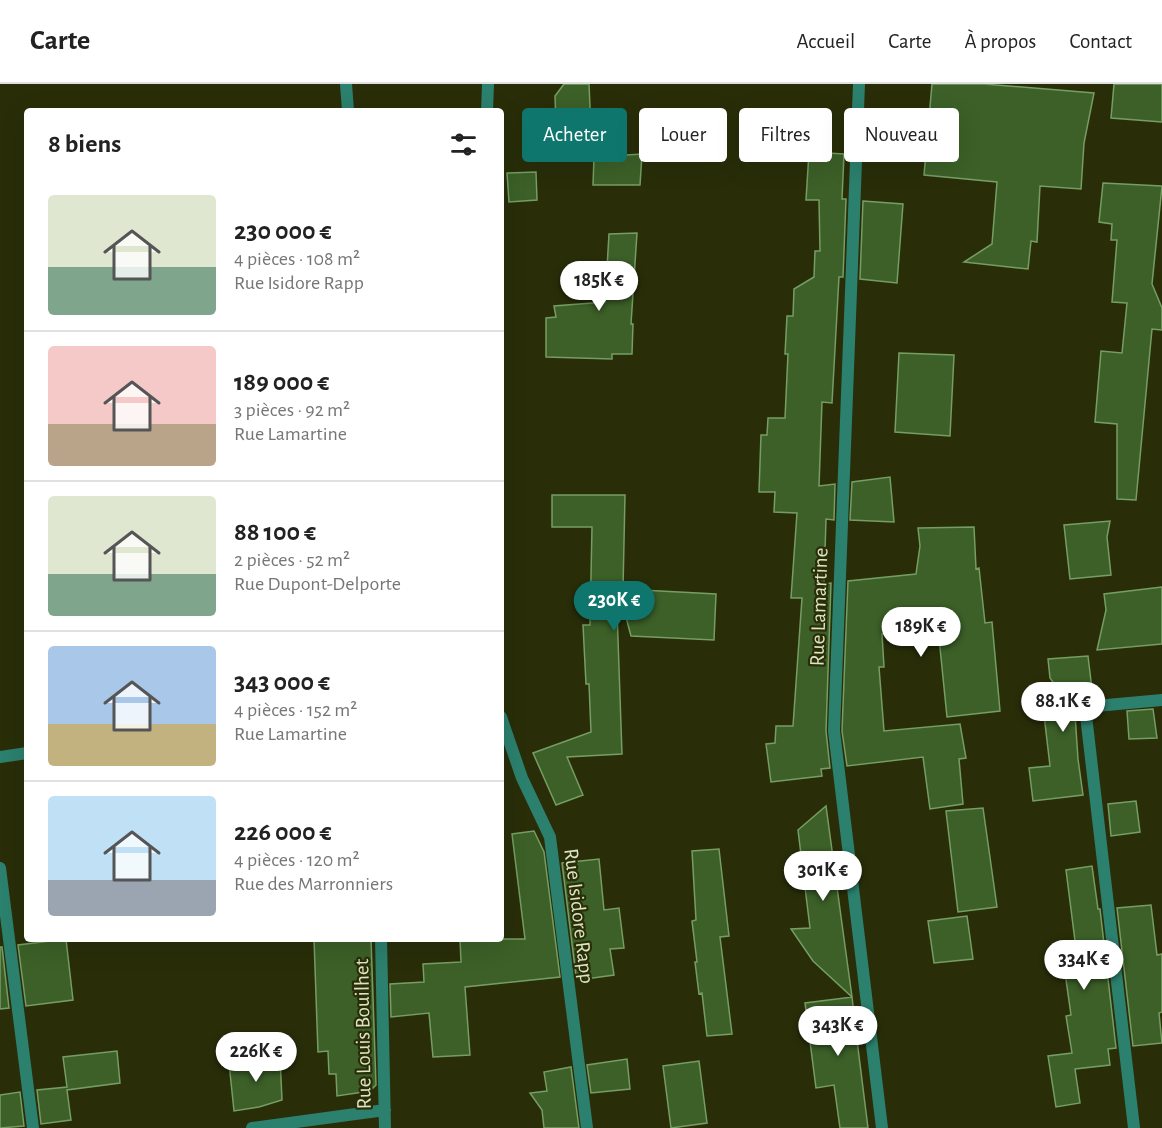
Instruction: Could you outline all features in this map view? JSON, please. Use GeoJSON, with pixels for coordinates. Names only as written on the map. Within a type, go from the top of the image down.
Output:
{"type":"FeatureCollection","features":[{"type":"Feature","properties":{"kind":"street"},"geometry":{"type":"LineString","coordinates":[[346,84],[348,108]]}},
{"type":"Feature","properties":{"kind":"street"},"geometry":{"type":"LineString","coordinates":[[487,108],[488,84]]}},
{"type":"Feature","properties":{"kind":"street","name":"Rue Lamartine"},"geometry":{"type":"LineString","coordinates":[[859,84],[834,731],[882,1128]]}},
{"type":"Feature","properties":{"kind":"street"},"geometry":{"type":"LineString","coordinates":[[1134,1128],[1085,707],[1162,700]]}},
{"type":"Feature","properties":{"kind":"street","name":"Rue Isidore Rapp"},"geometry":{"type":"LineString","coordinates":[[504,726],[522,778],[549,837],[587,1128]]}},
{"type":"Feature","properties":{"kind":"street"},"geometry":{"type":"LineString","coordinates":[[0,757],[24,753]]}},
{"type":"Feature","properties":{"kind":"street"},"geometry":{"type":"LineString","coordinates":[[0,868],[33,1128]]}},
{"type":"Feature","properties":{"kind":"street","name":"Rue Louis Bouilhet"},"geometry":{"type":"LineString","coordinates":[[381,942],[384,1128]]}},
{"type":"Feature","properties":{"kind":"street"},"geometry":{"type":"LineString","coordinates":[[252,1128],[385,1110]]}},
{"type":"Feature","properties":{"kind":"building"},"geometry":{"type":"Polygon","coordinates":[[[564,84],[589,84],[590,108],[555,108],[555,96],[564,84]]]}},
{"type":"Feature","properties":{"kind":"building"},"geometry":{"type":"Polygon","coordinates":[[[932,84],[984,84],[1094,93],[1084,143],[1081,189],[1040,186],[1037,242],[1031,241],[1028,269],[964,262],[992,244],[997,182],[924,175],[925,162],[959,162],[959,108],[930,108],[932,84]]]}},
{"type":"Feature","properties":{"kind":"building"},"geometry":{"type":"Polygon","coordinates":[[[1114,84],[1162,84],[1162,122],[1111,118],[1114,84]]]}},
{"type":"Feature","properties":{"kind":"building"},"geometry":{"type":"Polygon","coordinates":[[[832,153],[844,154],[842,199],[846,199],[843,277],[839,277],[832,403],[822,402],[819,486],[835,484],[834,520],[826,519],[824,584],[831,583],[826,731],[830,768],[821,769],[822,776],[771,782],[766,744],[775,743],[776,726],[793,726],[802,598],[791,598],[797,513],[774,512],[775,492],[759,492],[761,435],[767,435],[768,418],[785,418],[787,316],[793,316],[794,289],[814,277],[815,251],[820,251],[819,200],[806,200],[808,162],[832,162],[832,153]]]}},
{"type":"Feature","properties":{"kind":"building"},"geometry":{"type":"Polygon","coordinates":[[[639,154],[639,162],[641,162],[640,185],[593,185],[594,162],[627,162],[627,155],[639,154]]]}},
{"type":"Feature","properties":{"kind":"building"},"geometry":{"type":"Polygon","coordinates":[[[536,172],[537,200],[509,202],[507,173],[536,172]]]}},
{"type":"Feature","properties":{"kind":"building"},"geometry":{"type":"Polygon","coordinates":[[[1103,183],[1162,186],[1152,284],[1162,308],[1162,330],[1152,329],[1136,500],[1117,499],[1117,424],[1095,422],[1101,351],[1122,353],[1127,303],[1112,302],[1117,240],[1111,240],[1112,224],[1099,222],[1103,183]]]}},
{"type":"Feature","properties":{"kind":"building"},"geometry":{"type":"Polygon","coordinates":[[[863,201],[903,204],[897,283],[860,279],[863,201]]]}},
{"type":"Feature","properties":{"kind":"building"},"geometry":{"type":"Polygon","coordinates":[[[637,233],[631,324],[633,324],[632,354],[612,354],[612,359],[546,357],[546,318],[556,317],[554,306],[605,302],[609,234],[637,233]]]}},
{"type":"Feature","properties":{"kind":"building"},"geometry":{"type":"Polygon","coordinates":[[[899,353],[954,355],[950,436],[895,432],[899,353]]]}},
{"type":"Feature","properties":{"kind":"building"},"geometry":{"type":"Polygon","coordinates":[[[890,477],[894,522],[850,520],[852,482],[890,477]]]}},
{"type":"Feature","properties":{"kind":"building"},"geometry":{"type":"Polygon","coordinates":[[[552,495],[625,495],[623,589],[716,594],[714,640],[631,636],[623,606],[623,609],[617,610],[622,754],[567,757],[583,795],[556,805],[533,753],[591,732],[583,625],[590,625],[592,527],[552,527],[552,495]]]}},
{"type":"Feature","properties":{"kind":"building"},"geometry":{"type":"Polygon","coordinates":[[[1110,521],[1107,537],[1111,575],[1070,579],[1064,525],[1110,521]]]}},
{"type":"Feature","properties":{"kind":"building"},"geometry":{"type":"Polygon","coordinates":[[[974,527],[976,569],[979,568],[985,623],[992,622],[1000,711],[947,717],[938,628],[882,634],[884,667],[879,667],[884,731],[960,724],[966,758],[959,759],[963,804],[930,809],[923,757],[847,766],[842,731],[848,581],[916,574],[920,546],[918,528],[974,527]]]}},
{"type":"Feature","properties":{"kind":"building"},"geometry":{"type":"Polygon","coordinates":[[[1162,587],[1162,644],[1097,650],[1106,610],[1104,594],[1162,587]]]}},
{"type":"Feature","properties":{"kind":"building"},"geometry":{"type":"Polygon","coordinates":[[[1088,656],[1093,698],[1080,701],[1077,707],[1078,718],[1075,714],[1083,795],[1033,801],[1029,768],[1050,766],[1044,715],[1074,712],[1050,678],[1048,659],[1088,656]]]}},
{"type":"Feature","properties":{"kind":"building"},"geometry":{"type":"Polygon","coordinates":[[[1153,709],[1157,738],[1129,739],[1127,711],[1153,709]]]}},
{"type":"Feature","properties":{"kind":"building"},"geometry":{"type":"Polygon","coordinates":[[[1136,801],[1140,832],[1111,836],[1108,804],[1136,801]]]}},
{"type":"Feature","properties":{"kind":"building"},"geometry":{"type":"Polygon","coordinates":[[[826,806],[852,997],[813,961],[791,929],[810,928],[798,830],[826,806]]]}},
{"type":"Feature","properties":{"kind":"building"},"geometry":{"type":"Polygon","coordinates":[[[983,808],[997,907],[958,912],[946,811],[983,808]]]}},
{"type":"Feature","properties":{"kind":"building"},"geometry":{"type":"Polygon","coordinates":[[[534,831],[544,852],[560,977],[465,987],[470,1055],[433,1057],[429,1013],[391,1017],[390,984],[424,982],[423,964],[461,962],[460,942],[504,942],[504,939],[525,939],[512,834],[534,831]]]}},
{"type":"Feature","properties":{"kind":"building"},"geometry":{"type":"Polygon","coordinates":[[[719,849],[729,936],[720,937],[732,1034],[707,1036],[702,993],[699,994],[695,962],[697,962],[692,921],[696,920],[692,851],[719,849]]]}},
{"type":"Feature","properties":{"kind":"building"},"geometry":{"type":"Polygon","coordinates":[[[599,859],[604,910],[619,908],[624,948],[610,949],[614,975],[586,979],[585,975],[576,976],[562,863],[599,859]]]}},
{"type":"Feature","properties":{"kind":"building"},"geometry":{"type":"Polygon","coordinates":[[[1092,866],[1098,909],[1100,909],[1116,1048],[1108,1049],[1110,1065],[1075,1069],[1080,1103],[1056,1107],[1048,1056],[1072,1053],[1066,1016],[1071,1015],[1061,944],[1075,941],[1066,870],[1092,866]]]}},
{"type":"Feature","properties":{"kind":"building"},"geometry":{"type":"Polygon","coordinates":[[[1151,905],[1157,955],[1162,954],[1162,1012],[1159,1013],[1162,1043],[1133,1046],[1117,908],[1151,905]]]}},
{"type":"Feature","properties":{"kind":"building"},"geometry":{"type":"Polygon","coordinates":[[[967,916],[973,959],[934,963],[928,921],[967,916]]]}},
{"type":"Feature","properties":{"kind":"building"},"geometry":{"type":"Polygon","coordinates":[[[66,942],[73,1000],[26,1006],[18,945],[66,942]]]}},
{"type":"Feature","properties":{"kind":"building"},"geometry":{"type":"Polygon","coordinates":[[[314,942],[371,942],[376,1085],[370,1091],[337,1096],[336,1074],[329,1074],[328,1051],[318,1052],[314,942]]]}},
{"type":"Feature","properties":{"kind":"building"},"geometry":{"type":"Polygon","coordinates":[[[0,947],[2,947],[9,1008],[0,1009],[0,947]]]}},
{"type":"Feature","properties":{"kind":"building"},"geometry":{"type":"Polygon","coordinates":[[[852,997],[868,1128],[840,1128],[834,1085],[816,1088],[805,1003],[852,997]]]}},
{"type":"Feature","properties":{"kind":"building"},"geometry":{"type":"Polygon","coordinates":[[[117,1051],[120,1083],[67,1090],[71,1120],[41,1124],[37,1090],[67,1087],[63,1057],[117,1051]]]}},
{"type":"Feature","properties":{"kind":"building"},"geometry":{"type":"Polygon","coordinates":[[[280,1057],[282,1100],[234,1111],[229,1063],[280,1057]]]}},
{"type":"Feature","properties":{"kind":"building"},"geometry":{"type":"Polygon","coordinates":[[[627,1059],[630,1089],[591,1093],[587,1065],[627,1059]]]}},
{"type":"Feature","properties":{"kind":"building"},"geometry":{"type":"Polygon","coordinates":[[[699,1061],[707,1123],[671,1128],[663,1066],[699,1061]]]}},
{"type":"Feature","properties":{"kind":"building"},"geometry":{"type":"Polygon","coordinates":[[[571,1067],[579,1128],[544,1128],[542,1110],[530,1093],[547,1091],[544,1072],[571,1067]]]}},
{"type":"Feature","properties":{"kind":"building"},"geometry":{"type":"Polygon","coordinates":[[[20,1092],[24,1126],[0,1128],[0,1095],[20,1092]]]}}]}
